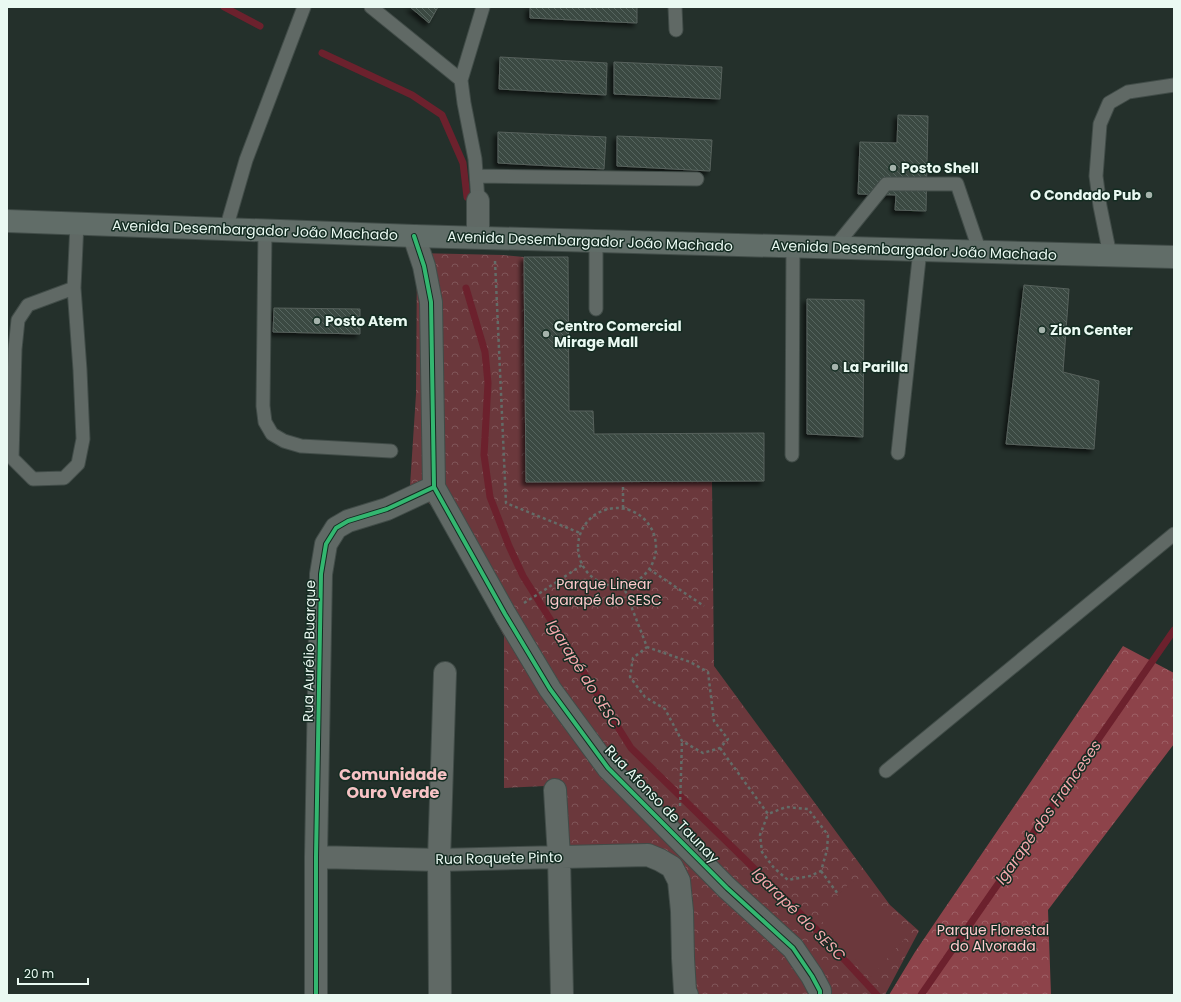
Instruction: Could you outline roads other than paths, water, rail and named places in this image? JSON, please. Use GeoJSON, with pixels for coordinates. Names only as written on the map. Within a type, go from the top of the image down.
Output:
{"type":"FeatureCollection","features":[{"type":"Feature","properties":{"kind":"main road","name":"Avenida Desembargador João Machado"},"geometry":{"type":"LineString","coordinates":[[7,221],[414,236],[1174,257]]}},
{"type":"Feature","properties":{"kind":"street"},"geometry":{"type":"LineString","coordinates":[[478,201],[486,238]]}},
{"type":"Feature","properties":{"kind":"street"},"geometry":{"type":"LineString","coordinates":[[414,236],[424,266],[431,302],[434,487]]}},
{"type":"Feature","properties":{"kind":"street","name":"Rua Afonso de Taunay"},"geometry":{"type":"LineString","coordinates":[[434,487],[505,614],[550,689],[608,768],[727,888],[793,948],[812,976],[820,991],[820,995]]}},
{"type":"Feature","properties":{"kind":"street","name":"Rua Aurélio Buarque"},"geometry":{"type":"LineString","coordinates":[[316,995],[316,857],[321,574],[326,544],[336,528],[348,521],[386,509],[434,487]]}},
{"type":"Feature","properties":{"kind":"street"},"geometry":{"type":"LineString","coordinates":[[440,995],[440,860],[445,673]]}},
{"type":"Feature","properties":{"kind":"street"},"geometry":{"type":"LineString","coordinates":[[555,790],[559,857],[562,995]]}},
{"type":"Feature","properties":{"kind":"street"},"geometry":{"type":"LineString","coordinates":[[672,832],[648,856],[660,860],[672,867],[679,881],[682,911],[685,991],[687,995]]}},
{"type":"Feature","properties":{"kind":"street","name":"Rua Roquete Pinto"},"geometry":{"type":"LineString","coordinates":[[316,857],[440,860],[648,856]]}},
{"type":"Feature","properties":{"kind":"lane"},"geometry":{"type":"LineString","coordinates":[[226,229],[246,160],[304,7]]}},
{"type":"Feature","properties":{"kind":"lane"},"geometry":{"type":"LineString","coordinates":[[371,7],[461,80]]}},
{"type":"Feature","properties":{"kind":"lane"},"geometry":{"type":"LineString","coordinates":[[478,201],[475,159],[461,80],[483,7]]}},
{"type":"Feature","properties":{"kind":"lane"},"geometry":{"type":"LineString","coordinates":[[675,7],[676,30]]}},
{"type":"Feature","properties":{"kind":"lane"},"geometry":{"type":"LineString","coordinates":[[1110,256],[1100,206],[1096,176],[1100,124],[1109,103],[1128,92],[1174,85]]}},
{"type":"Feature","properties":{"kind":"lane"},"geometry":{"type":"LineString","coordinates":[[477,176],[697,179]]}},
{"type":"Feature","properties":{"kind":"lane"},"geometry":{"type":"LineString","coordinates":[[835,247],[886,184],[956,184],[980,252]]}},
{"type":"Feature","properties":{"kind":"lane"},"geometry":{"type":"LineString","coordinates":[[74,288],[28,305],[18,320],[15,349],[12,458],[33,479],[64,478],[78,464],[84,440],[74,288],[77,223]]}},
{"type":"Feature","properties":{"kind":"lane"},"geometry":{"type":"LineString","coordinates":[[266,230],[263,406],[265,422],[272,434],[284,441],[301,446],[391,451]]}},
{"type":"Feature","properties":{"kind":"lane"},"geometry":{"type":"LineString","coordinates":[[596,241],[596,309]]}},
{"type":"Feature","properties":{"kind":"lane"},"geometry":{"type":"LineString","coordinates":[[792,455],[793,246]]}},
{"type":"Feature","properties":{"kind":"lane"},"geometry":{"type":"LineString","coordinates":[[898,452],[920,250]]}},
{"type":"Feature","properties":{"kind":"lane"},"geometry":{"type":"LineString","coordinates":[[886,771],[1174,534]]}},
{"type":"Feature","properties":{"kind":"waterway","name":"Igarapé do SESC"},"geometry":{"type":"LineString","coordinates":[[224,7],[260,26]]}},
{"type":"Feature","properties":{"kind":"waterway","name":"Igarapé do SESC"},"geometry":{"type":"LineString","coordinates":[[322,53],[412,95],[442,115],[463,163],[467,197]]}},
{"type":"Feature","properties":{"kind":"waterway","name":"Igarapé do SESC"},"geometry":{"type":"LineString","coordinates":[[466,288],[485,352],[488,383],[484,455],[490,497],[509,546],[523,576],[631,748],[817,930],[877,995]]}},
{"type":"Feature","properties":{"kind":"waterway","name":"Igarapé dos Franceses"},"geometry":{"type":"LineString","coordinates":[[921,995],[1174,630]]}},
{"type":"Feature","properties":{"kind":"place","name":"Posto Shell"},"geometry":{"type":"Point","coordinates":[893,168]}},
{"type":"Feature","properties":{"kind":"place","name":"O Condado Pub"},"geometry":{"type":"Point","coordinates":[1149,195]}},
{"type":"Feature","properties":{"kind":"place","name":"Posto Atem"},"geometry":{"type":"Point","coordinates":[317,321]}},
{"type":"Feature","properties":{"kind":"place","name":"Zion Center"},"geometry":{"type":"Point","coordinates":[1042,330]}},
{"type":"Feature","properties":{"kind":"place","name":"Centro Comercial Mirage Mall"},"geometry":{"type":"Point","coordinates":[546,334]}},
{"type":"Feature","properties":{"kind":"place","name":"La Parilla"},"geometry":{"type":"Point","coordinates":[835,367]}},
{"type":"Feature","properties":{"kind":"district","name":"Comunidade Ouro Verde"},"geometry":{"type":"Point","coordinates":[393,783]}},
{"type":"Feature","properties":{"kind":"park label","name":"Parque Linear Igarapé do SESC"},"geometry":{"type":"Point","coordinates":[604,592]}},
{"type":"Feature","properties":{"kind":"park label","name":"Parque Florestal do Alvorada"},"geometry":{"type":"Point","coordinates":[993,938]}}]}
